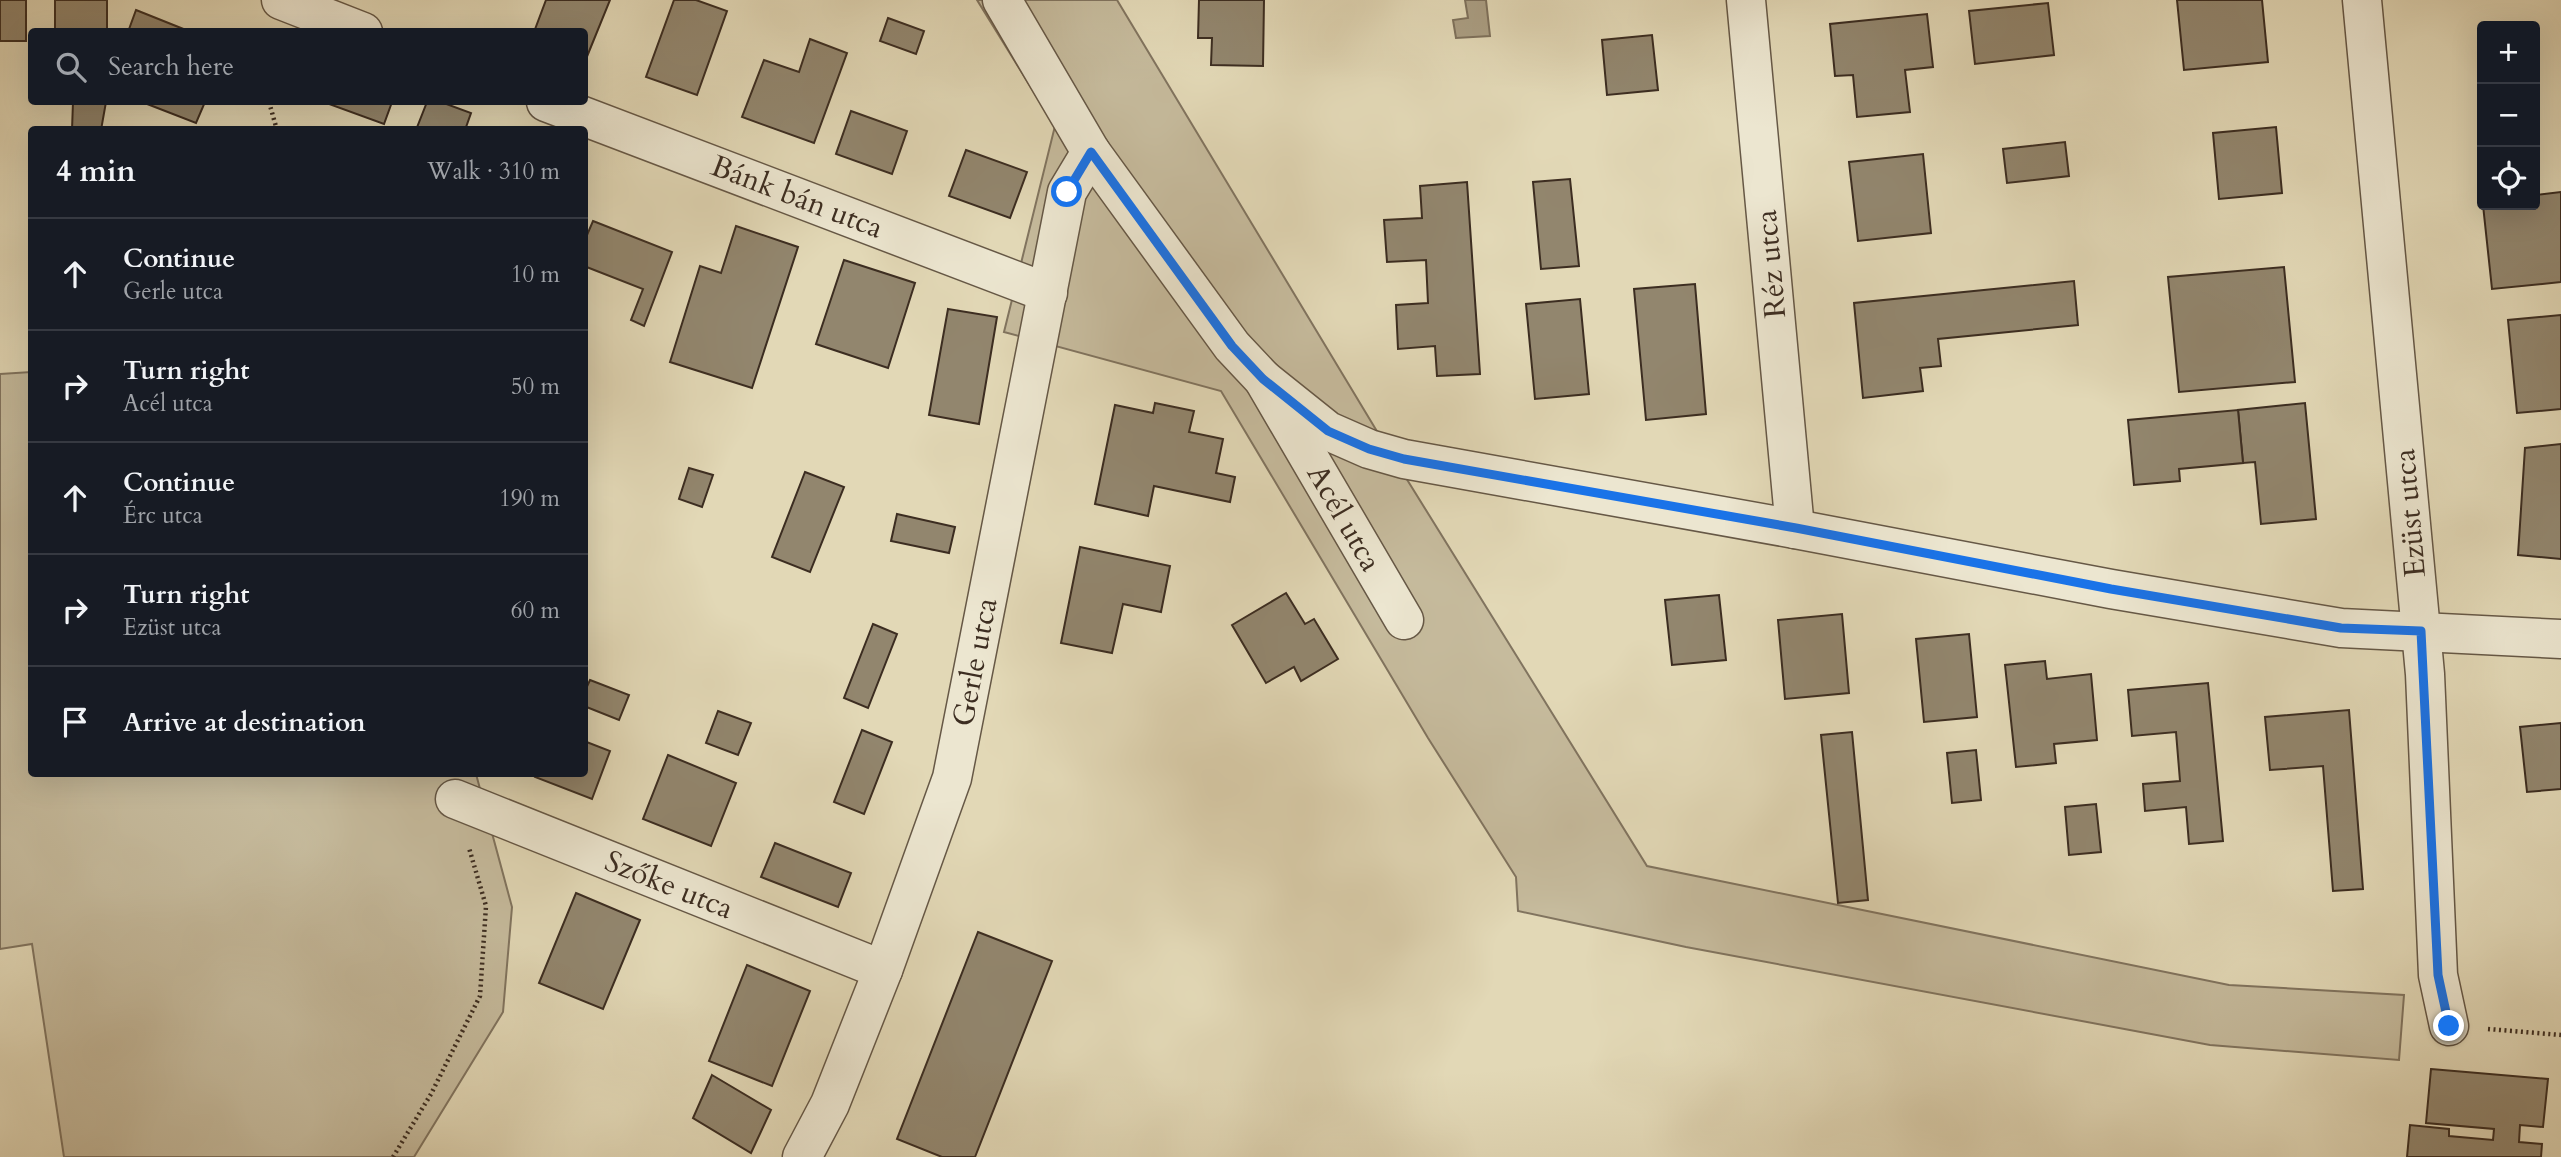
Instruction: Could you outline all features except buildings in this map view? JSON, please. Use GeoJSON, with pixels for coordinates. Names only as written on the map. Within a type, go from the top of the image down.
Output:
{"type":"FeatureCollection","features":[{"type":"Feature","properties":{"kind":"street"},"geometry":{"type":"LineString","coordinates":[[281,0],[353,28]]}},
{"type":"Feature","properties":{"kind":"street","name":"Acél utca"},"geometry":{"type":"LineString","coordinates":[[1002,0],[1091,152],[1232,346],[1263,379],[1404,620]]}},
{"type":"Feature","properties":{"kind":"street","name":"Réz utca"},"geometry":{"type":"LineString","coordinates":[[1746,0],[1796,528]]}},
{"type":"Feature","properties":{"kind":"street","name":"Ezüst utca"},"geometry":{"type":"LineString","coordinates":[[2362,0],[2421,631],[2438,975],[2449,1026]]}},
{"type":"Feature","properties":{"kind":"street","name":"Bánk bán utca"},"geometry":{"type":"LineString","coordinates":[[554,105],[1048,293]]}},
{"type":"Feature","properties":{"kind":"street","name":"Gerle utca"},"geometry":{"type":"LineString","coordinates":[[802,1157],[830,1104],[883,970],[952,778],[1067,192],[1091,152]]}},
{"type":"Feature","properties":{"kind":"street"},"geometry":{"type":"LineString","coordinates":[[1263,379],[1328,431],[1369,449],[1404,459],[1796,528],[2111,589],[2341,628],[2561,639]]}},
{"type":"Feature","properties":{"kind":"street","name":"Szőke utca"},"geometry":{"type":"LineString","coordinates":[[455,799],[883,970]]}},
{"type":"Feature","properties":{"kind":"path"},"geometry":{"type":"LineString","coordinates":[[270,105],[276,126]]}},
{"type":"Feature","properties":{"kind":"path"},"geometry":{"type":"LineString","coordinates":[[393,1157],[431,1094],[480,996],[486,906],[455,799]]}},
{"type":"Feature","properties":{"kind":"path"},"geometry":{"type":"LineString","coordinates":[[2449,1026],[2561,1035]]}},
{"type":"Feature","properties":{"kind":"shaded area"},"geometry":{"type":"Polygon","coordinates":[[[977,0],[1117,0],[1375,428],[1647,866],[2229,985],[2404,995],[2399,1060],[2210,1045],[1686,947],[1518,911],[1516,877],[1428,738],[1221,391],[1004,332],[1055,126],[977,0]]]}},
{"type":"Feature","properties":{"kind":"shaded area"},"geometry":{"type":"Polygon","coordinates":[[[1465,0],[1486,0],[1490,36],[1456,38],[1453,20],[1468,18],[1465,0]]]}},
{"type":"Feature","properties":{"kind":"shaded area"},"geometry":{"type":"Polygon","coordinates":[[[28,372],[28,777],[477,777],[512,907],[503,1012],[414,1157],[64,1157],[32,944],[0,949],[0,374],[28,372]]]}},
{"type":"Feature","properties":{"kind":"route"},"geometry":{"type":"LineString","coordinates":[[1067,192],[1091,152],[1232,346],[1263,379],[1328,431],[1369,449],[1404,459],[1796,528],[2111,589],[2341,628],[2421,631],[2438,975],[2449,1026]]}}]}
